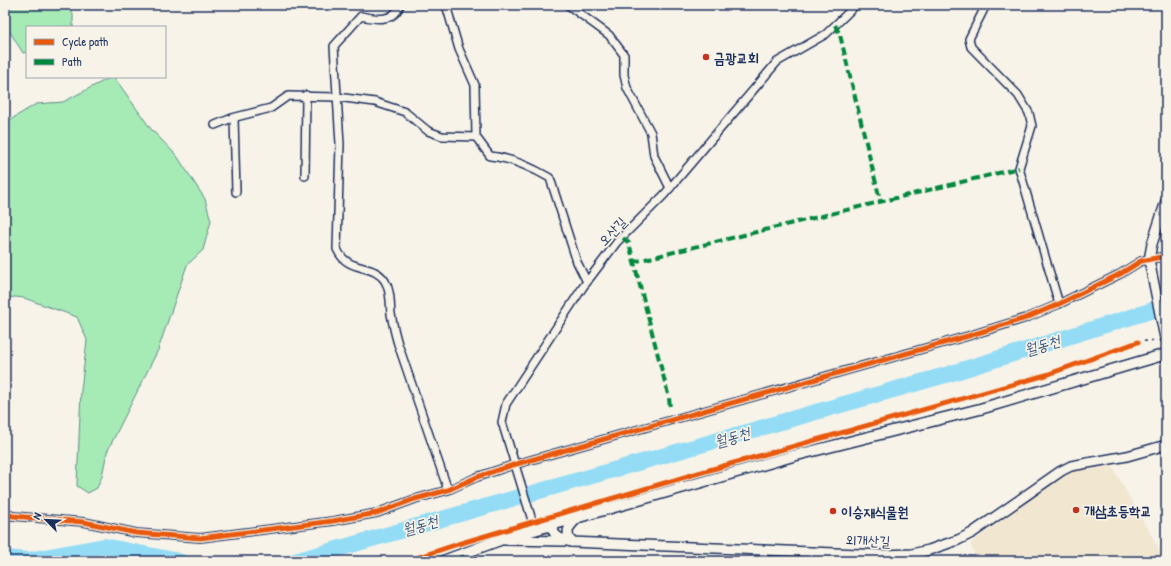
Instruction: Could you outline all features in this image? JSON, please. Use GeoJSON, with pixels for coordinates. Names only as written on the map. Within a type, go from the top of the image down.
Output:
{"type":"FeatureCollection","features":[{"type":"Feature","properties":{"kind":"main road"},"geometry":{"type":"LineString","coordinates":[[443,561],[500,540],[579,517],[793,456],[980,409],[1166,354]]}},
{"type":"Feature","properties":{"kind":"street"},"geometry":{"type":"LineString","coordinates":[[400,5],[388,18],[378,20],[361,16],[334,46],[340,144],[336,249],[341,259],[347,263],[377,273],[385,281],[388,287],[394,331],[448,490]]}},
{"type":"Feature","properties":{"kind":"street"},"geometry":{"type":"LineString","coordinates":[[446,5],[459,48],[475,85],[476,137],[490,156],[507,158],[536,169],[550,178],[577,262],[587,282]]}},
{"type":"Feature","properties":{"kind":"street"},"geometry":{"type":"LineString","coordinates":[[568,5],[609,34],[624,55],[624,75],[627,88],[651,133],[654,156],[670,188]]}},
{"type":"Feature","properties":{"kind":"street","name":"오산길"},"geometry":{"type":"LineString","coordinates":[[535,530],[502,422],[506,404],[587,282],[617,242],[670,188],[777,62],[826,34],[856,5]]}},
{"type":"Feature","properties":{"kind":"street"},"geometry":{"type":"LineString","coordinates":[[986,5],[969,39],[971,47],[1018,95],[1029,113],[1032,126],[1019,168],[1059,304]]}},
{"type":"Feature","properties":{"kind":"street"},"geometry":{"type":"LineString","coordinates":[[306,95],[306,176]]}},
{"type":"Feature","properties":{"kind":"street"},"geometry":{"type":"LineString","coordinates":[[215,125],[271,108],[288,96],[306,95],[375,102],[405,112],[428,131],[442,136],[476,137]]}},
{"type":"Feature","properties":{"kind":"street"},"geometry":{"type":"LineString","coordinates":[[234,118],[236,192]]}},
{"type":"Feature","properties":{"kind":"street"},"geometry":{"type":"LineString","coordinates":[[1165,341],[1150,261],[1152,244],[1166,201]]}},
{"type":"Feature","properties":{"kind":"street"},"geometry":{"type":"LineString","coordinates":[[5,513],[13,516],[84,522],[136,533],[200,538],[333,521],[377,512],[448,490],[477,477],[1026,318],[1059,304],[1120,274],[1141,261],[1150,261],[1166,256]]}},
{"type":"Feature","properties":{"kind":"street","name":"외개산길"},"geometry":{"type":"LineString","coordinates":[[551,526],[554,534],[559,539],[571,542],[883,558],[929,550],[958,540],[1070,466],[1127,456],[1166,445]]}},
{"type":"Feature","properties":{"kind":"street"},"geometry":{"type":"LineString","coordinates":[[571,542],[567,535],[568,529],[579,517]]}},
{"type":"Feature","properties":{"kind":"street"},"geometry":{"type":"LineString","coordinates":[[500,540],[571,542]]}},
{"type":"Feature","properties":{"kind":"path"},"geometry":{"type":"LineString","coordinates":[[1138,342],[1165,341]]}},
{"type":"Feature","properties":{"kind":"shaded area","name":"개삼초등학교"},"geometry":{"type":"Polygon","coordinates":[[[1112,466],[1166,561],[978,561],[970,544],[1060,477],[1075,471],[1112,466]]]}},
{"type":"Feature","properties":{"kind":"green space"},"geometry":{"type":"Polygon","coordinates":[[[5,5],[68,5],[73,14],[73,26],[26,26],[26,52],[23,53],[5,24],[5,5]]]}},
{"type":"Feature","properties":{"kind":"green space"},"geometry":{"type":"Polygon","coordinates":[[[109,78],[115,78],[151,129],[177,156],[205,199],[211,221],[203,250],[187,265],[158,350],[107,452],[102,476],[97,488],[88,493],[77,486],[81,390],[87,340],[77,317],[24,298],[5,298],[5,123],[36,104],[63,102],[109,78]]]}},
{"type":"Feature","properties":{"kind":"green space"},"geometry":{"type":"Polygon","coordinates":[[[5,372],[7,387],[7,449],[5,461],[5,372]]]}},
{"type":"Feature","properties":{"kind":"waterway","name":"월동천"},"geometry":{"type":"LineString","coordinates":[[295,561],[949,374],[1166,306]]}},
{"type":"Feature","properties":{"kind":"waterway","name":"월동천"},"geometry":{"type":"LineString","coordinates":[[5,558],[28,560],[104,546],[179,561]]}},
{"type":"Feature","properties":{"kind":"marked path"},"geometry":{"type":"LineString","coordinates":[[835,25],[840,35],[880,200]]}},
{"type":"Feature","properties":{"kind":"marked path"},"geometry":{"type":"LineString","coordinates":[[633,262],[1019,168]]}},
{"type":"Feature","properties":{"kind":"marked path"},"geometry":{"type":"LineString","coordinates":[[623,238],[629,243],[669,398],[670,408]]}},
{"type":"Feature","properties":{"kind":"marked path"},"geometry":{"type":"LineString","coordinates":[[462,555],[463,561]]}},
{"type":"Feature","properties":{"kind":"cycle path"},"geometry":{"type":"LineString","coordinates":[[5,513],[13,516],[84,522],[136,533],[200,538],[333,521],[377,513],[415,499],[448,490],[477,477],[513,465],[968,336],[1026,318],[1059,304],[1120,274],[1141,261],[1166,256]]}},
{"type":"Feature","properties":{"kind":"cycle path"},"geometry":{"type":"LineString","coordinates":[[407,561],[458,544],[695,474],[1046,375],[1138,342]]}},
{"type":"Feature","properties":{"kind":"place","name":"금광교회"},"geometry":{"type":"Point","coordinates":[706,57]}},
{"type":"Feature","properties":{"kind":"place","name":"개삼초등학교"},"geometry":{"type":"Point","coordinates":[1076,510]}},
{"type":"Feature","properties":{"kind":"place","name":"이승재식물원"},"geometry":{"type":"Point","coordinates":[833,511]}}]}
